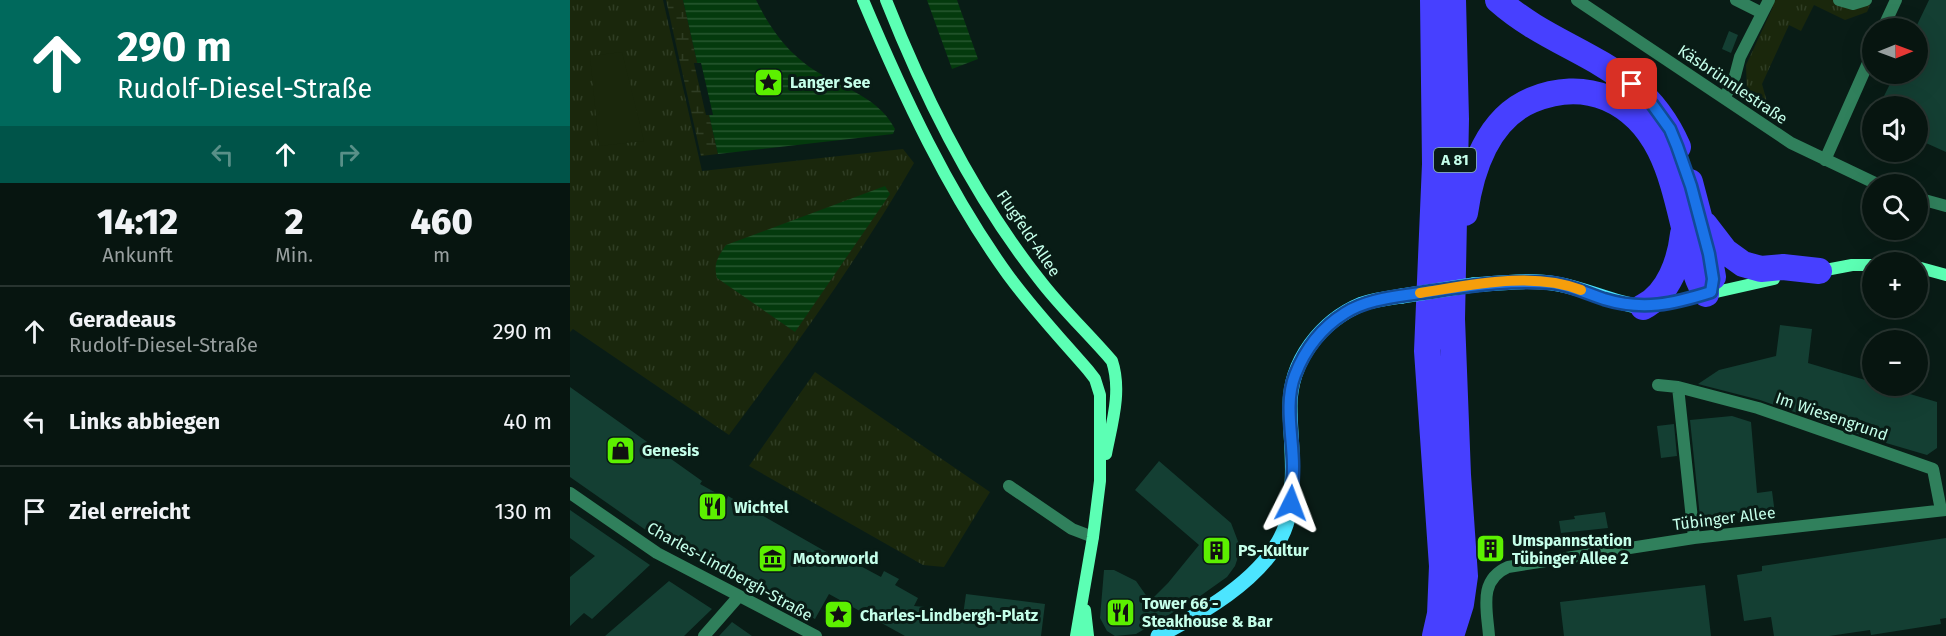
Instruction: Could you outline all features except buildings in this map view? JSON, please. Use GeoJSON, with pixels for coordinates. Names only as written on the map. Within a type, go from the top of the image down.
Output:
{"type":"FeatureCollection","features":[{"type":"Feature","properties":{"kind":"highway","name":"A 81"},"geometry":{"type":"LineString","coordinates":[[1433,0],[1435,164],[1427,351],[1442,566],[1440,614],[1435,636]]}},
{"type":"Feature","properties":{"kind":"highway","name":"A 81"},"geometry":{"type":"LineString","coordinates":[[1451,636],[1461,604],[1465,576],[1458,475],[1452,319],[1455,119],[1453,0]]}},
{"type":"Feature","properties":{"kind":"highway"},"geometry":{"type":"LineString","coordinates":[[1498,0],[1529,23],[1607,66],[1632,84],[1652,104],[1670,129],[1677,146],[1692,223],[1697,277],[1708,293]]}},
{"type":"Feature","properties":{"kind":"highway"},"geometry":{"type":"LineString","coordinates":[[1452,319],[1459,302],[1466,204],[1474,171],[1487,143],[1503,120],[1528,102],[1558,93],[1585,92],[1613,101],[1645,124],[1659,145],[1674,186],[1692,223],[1743,264],[1761,269],[1783,267],[1819,271]]}},
{"type":"Feature","properties":{"kind":"highway"},"geometry":{"type":"LineString","coordinates":[[1643,307],[1654,300],[1668,282],[1692,223]]}},
{"type":"Feature","properties":{"kind":"main road","name":"Flugfeld-Allee"},"geometry":{"type":"LineString","coordinates":[[863,0],[903,92],[952,185],[1009,276],[1095,379],[1099,388],[1101,405],[1100,482]]}},
{"type":"Feature","properties":{"kind":"main road","name":"Flugfeld-Allee"},"geometry":{"type":"LineString","coordinates":[[885,0],[965,166],[1040,281],[1112,361],[1116,372],[1117,394],[1100,482],[1076,636]]}},
{"type":"Feature","properties":{"kind":"main road"},"geometry":{"type":"LineString","coordinates":[[1158,636],[1229,593],[1265,561],[1277,545],[1286,527],[1291,503],[1293,467],[1290,404],[1294,377],[1305,351],[1329,324],[1364,303],[1473,285],[1523,281],[1556,283],[1625,305],[1643,307],[1819,271],[1862,265]]}},
{"type":"Feature","properties":{"kind":"main road"},"geometry":{"type":"LineString","coordinates":[[1928,266],[1946,266]]}},
{"type":"Feature","properties":{"kind":"main road"},"geometry":{"type":"LineString","coordinates":[[1928,269],[1946,275]]}},
{"type":"Feature","properties":{"kind":"main road","name":"Flugfeld-Allee"},"geometry":{"type":"LineString","coordinates":[[1083,594],[1088,636]]}},
{"type":"Feature","properties":{"kind":"main road"},"geometry":{"type":"LineString","coordinates":[[1086,618],[1095,636]]}},
{"type":"Feature","properties":{"kind":"street","name":"Käsbrünnlestraße"},"geometry":{"type":"LineString","coordinates":[[1577,0],[1791,143],[1862,177]]}},
{"type":"Feature","properties":{"kind":"street"},"geometry":{"type":"LineString","coordinates":[[1736,0],[1762,13]]}},
{"type":"Feature","properties":{"kind":"street"},"geometry":{"type":"LineString","coordinates":[[1725,97],[1735,76],[1740,57],[1769,0]]}},
{"type":"Feature","properties":{"kind":"street"},"geometry":{"type":"LineString","coordinates":[[1839,0],[1853,4],[1866,0]]}},
{"type":"Feature","properties":{"kind":"street"},"geometry":{"type":"LineString","coordinates":[[1888,18],[1896,0]]}},
{"type":"Feature","properties":{"kind":"street"},"geometry":{"type":"LineString","coordinates":[[1825,160],[1862,77]]}},
{"type":"Feature","properties":{"kind":"street"},"geometry":{"type":"LineString","coordinates":[[1928,201],[1946,206]]}},
{"type":"Feature","properties":{"kind":"street","name":"Im Wiesengrund"},"geometry":{"type":"LineString","coordinates":[[1658,385],[1678,387],[1758,408],[1933,469],[1943,510]]}},
{"type":"Feature","properties":{"kind":"street"},"geometry":{"type":"LineString","coordinates":[[1678,387],[1694,538]]}},
{"type":"Feature","properties":{"kind":"street"},"geometry":{"type":"LineString","coordinates":[[1009,486],[1072,529],[1093,537]]}},
{"type":"Feature","properties":{"kind":"street","name":"Charles-Lindbergh-Straße"},"geometry":{"type":"LineString","coordinates":[[570,493],[657,553],[816,636]]}},
{"type":"Feature","properties":{"kind":"street","name":"Tübinger Allee"},"geometry":{"type":"LineString","coordinates":[[1489,636],[1487,590],[1496,574],[1508,567],[1694,538],[1943,510]]}},
{"type":"Feature","properties":{"kind":"street"},"geometry":{"type":"LineString","coordinates":[[704,636],[739,596]]}},
{"type":"Feature","properties":{"kind":"green space"},"geometry":{"type":"Polygon","coordinates":[[[570,0],[663,0],[702,171],[903,149],[914,163],[826,302],[729,435],[573,329],[570,332],[570,0]]]}},
{"type":"Feature","properties":{"kind":"green space"},"geometry":{"type":"Polygon","coordinates":[[[666,0],[683,0],[718,154],[701,156],[666,0]]]}},
{"type":"Feature","properties":{"kind":"green space"},"geometry":{"type":"Polygon","coordinates":[[[1761,0],[1872,0],[1867,12],[1845,20],[1814,5],[1801,31],[1789,25],[1762,84],[1767,102],[1747,94],[1746,65],[1773,7],[1761,0]]]}},
{"type":"Feature","properties":{"kind":"green space"},"geometry":{"type":"Polygon","coordinates":[[[622,52],[644,141],[599,146],[590,56],[622,52]]]}},
{"type":"Feature","properties":{"kind":"green space"},"geometry":{"type":"Polygon","coordinates":[[[815,372],[990,492],[944,567],[923,565],[749,466],[815,372]]]}},
{"type":"Feature","properties":{"kind":"shaded area","name":"Langer See"},"geometry":{"type":"Polygon","coordinates":[[[683,0],[756,0],[776,34],[788,49],[815,71],[877,106],[895,129],[893,134],[718,154],[683,0]]]}},
{"type":"Feature","properties":{"kind":"shaded area"},"geometry":{"type":"Polygon","coordinates":[[[927,0],[957,0],[978,59],[952,69],[927,0]]]}},
{"type":"Feature","properties":{"kind":"shaded area"},"geometry":{"type":"Polygon","coordinates":[[[885,186],[890,194],[795,332],[717,278],[717,260],[726,245],[885,186]]]}},
{"type":"Feature","properties":{"kind":"pier"},"geometry":{"type":"Polygon","coordinates":[[[694,63],[701,63],[713,115],[706,115],[694,63]]]}},
{"type":"Feature","properties":{"kind":"slow traffic"},"geometry":{"type":"LineString","coordinates":[[1420,293],[1473,285],[1523,281],[1556,283],[1581,290]]}},
{"type":"Feature","properties":{"kind":"place","name":"Langer See"},"geometry":{"type":"Point","coordinates":[769,82]}},
{"type":"Feature","properties":{"kind":"place","name":"Genesis"},"geometry":{"type":"Point","coordinates":[621,450]}},
{"type":"Feature","properties":{"kind":"place","name":"Wichtel"},"geometry":{"type":"Point","coordinates":[713,507]}},
{"type":"Feature","properties":{"kind":"place","name":"Umspannstation Tübinger Allee 2"},"geometry":{"type":"Point","coordinates":[1491,549]}},
{"type":"Feature","properties":{"kind":"place","name":"PS-Kultur"},"geometry":{"type":"Point","coordinates":[1217,550]}},
{"type":"Feature","properties":{"kind":"place","name":"Motorworld"},"geometry":{"type":"Point","coordinates":[772,558]}},
{"type":"Feature","properties":{"kind":"place","name":"Tower 66 - Steakhouse & Bar"},"geometry":{"type":"Point","coordinates":[1121,612]}},
{"type":"Feature","properties":{"kind":"place","name":"Charles-Lindbergh-Platz"},"geometry":{"type":"Point","coordinates":[839,615]}},
{"type":"Feature","properties":{"kind":"route"},"geometry":{"type":"LineString","coordinates":[[1291,503],[1293,467],[1290,404],[1294,377],[1305,351],[1317,336],[1329,324],[1364,303],[1473,285],[1523,281],[1556,283],[1625,305],[1643,307],[1666,304],[1711,292],[1713,279],[1709,254],[1691,186],[1677,146],[1670,129],[1652,104],[1632,84]]}}]}
